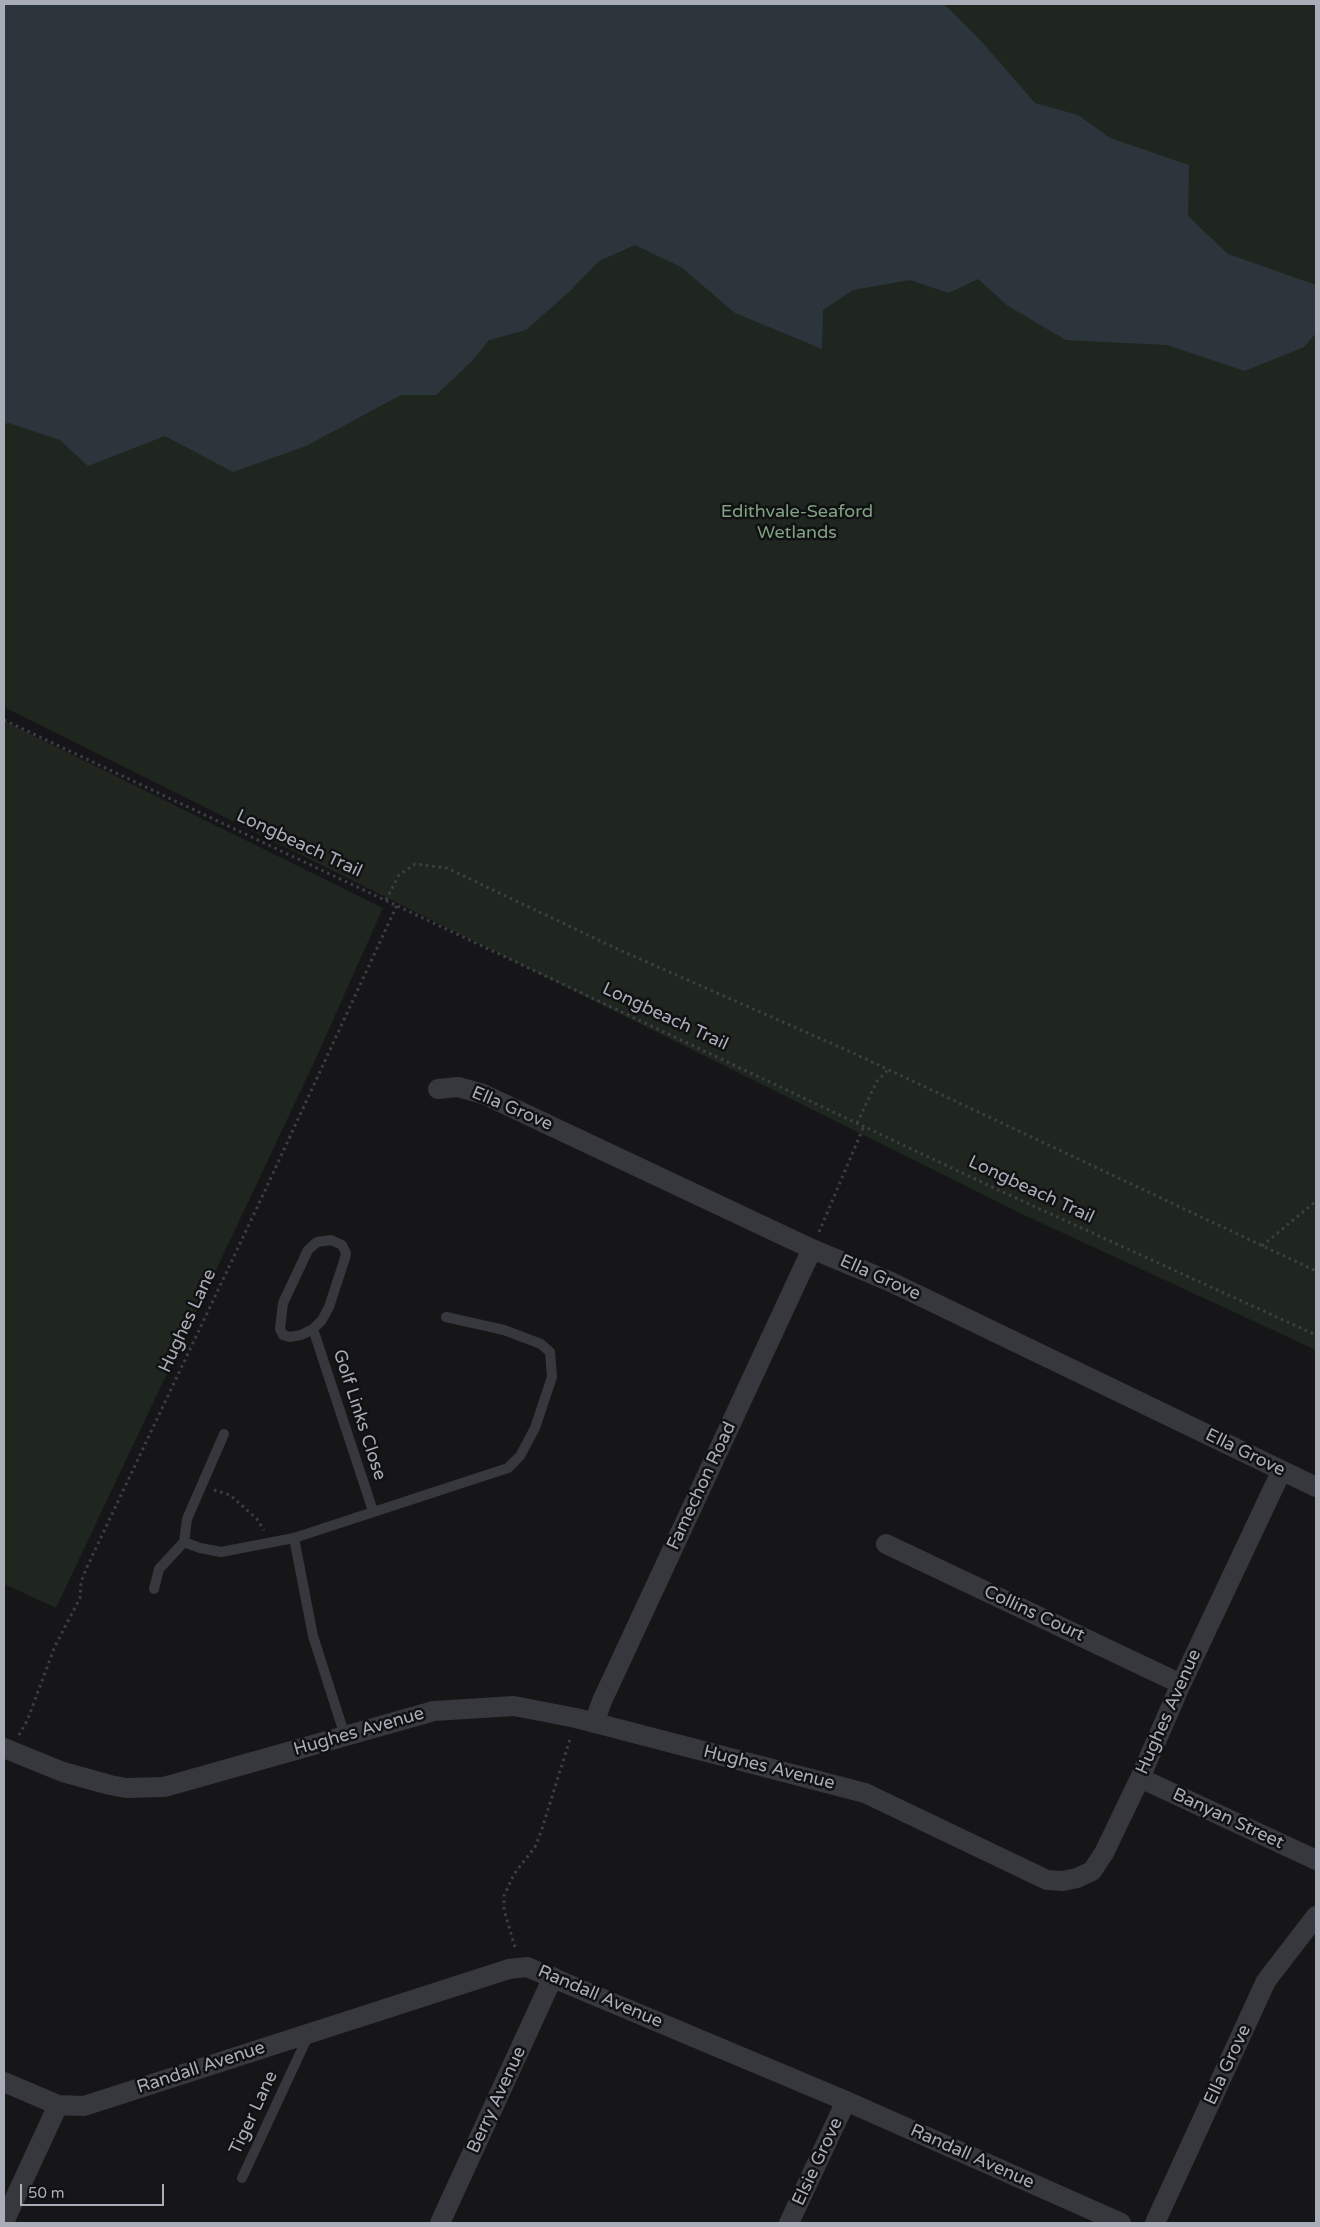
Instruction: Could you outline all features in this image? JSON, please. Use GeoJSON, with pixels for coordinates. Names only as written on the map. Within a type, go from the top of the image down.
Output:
{"type":"FeatureCollection","features":[{"type":"Feature","properties":{"kind":"street","name":"Ella Grove"},"geometry":{"type":"LineString","coordinates":[[438,1089],[458,1087],[483,1094],[812,1249],[891,1282],[1028,1347],[1281,1472],[1316,1487]]}},
{"type":"Feature","properties":{"kind":"street","name":"Famechon Road"},"geometry":{"type":"LineString","coordinates":[[585,1721],[606,1692],[812,1249]]}},
{"type":"Feature","properties":{"kind":"street","name":"Hughes Avenue"},"geometry":{"type":"LineString","coordinates":[[6,1749],[50,1768],[86,1779],[126,1788],[148,1788],[184,1783],[434,1711],[514,1706],[585,1721],[865,1793],[1047,1880],[1063,1881],[1077,1878],[1092,1871],[1104,1853],[1281,1472]]}},
{"type":"Feature","properties":{"kind":"street","name":"Collins Court"},"geometry":{"type":"LineString","coordinates":[[886,1544],[1181,1684]]}},
{"type":"Feature","properties":{"kind":"street","name":"Banyan Street"},"geometry":{"type":"LineString","coordinates":[[1140,1778],[1316,1860]]}},
{"type":"Feature","properties":{"kind":"street","name":"Ella Grove"},"geometry":{"type":"LineString","coordinates":[[1155,2223],[1266,1981],[1316,1916]]}},
{"type":"Feature","properties":{"kind":"street","name":"Randall Avenue"},"geometry":{"type":"LineString","coordinates":[[4,2082],[58,2105],[84,2106],[515,1967],[527,1967],[846,2101],[1121,2223]]}},
{"type":"Feature","properties":{"kind":"street","name":"Berry Avenue"},"geometry":{"type":"LineString","coordinates":[[440,2223],[553,1977]]}},
{"type":"Feature","properties":{"kind":"street","name":"Elsie Grove"},"geometry":{"type":"LineString","coordinates":[[789,2223],[846,2101]]}},
{"type":"Feature","properties":{"kind":"street"},"geometry":{"type":"LineString","coordinates":[[4,2222],[58,2105]]}},
{"type":"Feature","properties":{"kind":"lane"},"geometry":{"type":"LineString","coordinates":[[331,1240],[342,1245],[346,1253],[345,1258],[329,1307],[322,1320],[313,1329],[298,1336],[283,1336],[280,1329],[281,1309],[310,1248],[320,1241],[331,1240]]}},
{"type":"Feature","properties":{"kind":"lane"},"geometry":{"type":"LineString","coordinates":[[184,1542],[200,1548],[221,1552],[294,1538],[505,1470],[522,1453],[539,1416],[553,1373],[551,1354],[547,1347],[516,1334],[446,1317]]}},
{"type":"Feature","properties":{"kind":"lane","name":"Golf Links Close"},"geometry":{"type":"LineString","coordinates":[[313,1329],[327,1370],[331,1389],[373,1512]]}},
{"type":"Feature","properties":{"kind":"lane"},"geometry":{"type":"LineString","coordinates":[[154,1589],[155,1580],[162,1564],[184,1542],[187,1519],[224,1434]]}},
{"type":"Feature","properties":{"kind":"lane"},"geometry":{"type":"LineString","coordinates":[[294,1538],[313,1636],[344,1736]]}},
{"type":"Feature","properties":{"kind":"lane","name":"Tiger Lane"},"geometry":{"type":"LineString","coordinates":[[242,2178],[309,2033]]}},
{"type":"Feature","properties":{"kind":"path","name":"Longbeach Trail"},"geometry":{"type":"LineString","coordinates":[[4,720],[994,1188],[1316,1335]]}},
{"type":"Feature","properties":{"kind":"path"},"geometry":{"type":"LineString","coordinates":[[386,900],[399,875],[415,864],[448,868],[615,948],[888,1070],[1316,1270]]}},
{"type":"Feature","properties":{"kind":"path","name":"Hughes Lane"},"geometry":{"type":"LineString","coordinates":[[6,1749],[27,1721],[55,1646],[80,1598],[81,1582],[86,1567],[262,1197],[397,905]]}},
{"type":"Feature","properties":{"kind":"path"},"geometry":{"type":"LineString","coordinates":[[857,1123],[876,1081],[888,1070]]}},
{"type":"Feature","properties":{"kind":"path"},"geometry":{"type":"LineString","coordinates":[[812,1249],[864,1126]]}},
{"type":"Feature","properties":{"kind":"path"},"geometry":{"type":"LineString","coordinates":[[1262,1246],[1316,1201]]}},
{"type":"Feature","properties":{"kind":"path"},"geometry":{"type":"LineString","coordinates":[[202,1486],[230,1495],[259,1521],[264,1530],[267,1543]]}},
{"type":"Feature","properties":{"kind":"path"},"geometry":{"type":"LineString","coordinates":[[515,1947],[504,1910],[504,1896],[514,1874],[535,1847],[542,1832],[585,1721]]}},
{"type":"Feature","properties":{"kind":"green space","name":"Edithvale-Seaford Wetlands"},"geometry":{"type":"Polygon","coordinates":[[[4,4],[1316,4],[1316,1350],[1024,1215],[4,707],[4,4]]]}},
{"type":"Feature","properties":{"kind":"green space"},"geometry":{"type":"Polygon","coordinates":[[[4,721],[383,908],[312,1067],[56,1608],[4,1584],[4,721]]]}},
{"type":"Feature","properties":{"kind":"shaded area"},"geometry":{"type":"Polygon","coordinates":[[[4,4],[944,4],[981,41],[1035,103],[1078,115],[1110,138],[1189,165],[1188,216],[1228,254],[1316,285],[1316,333],[1304,347],[1245,371],[1167,345],[1066,340],[1008,306],[978,279],[949,293],[910,280],[853,290],[823,310],[822,349],[735,313],[681,267],[635,245],[599,261],[570,291],[526,330],[489,340],[473,360],[436,395],[401,395],[306,446],[233,472],[165,436],[88,466],[60,440],[9,423],[4,424],[4,4]]]}}]}
